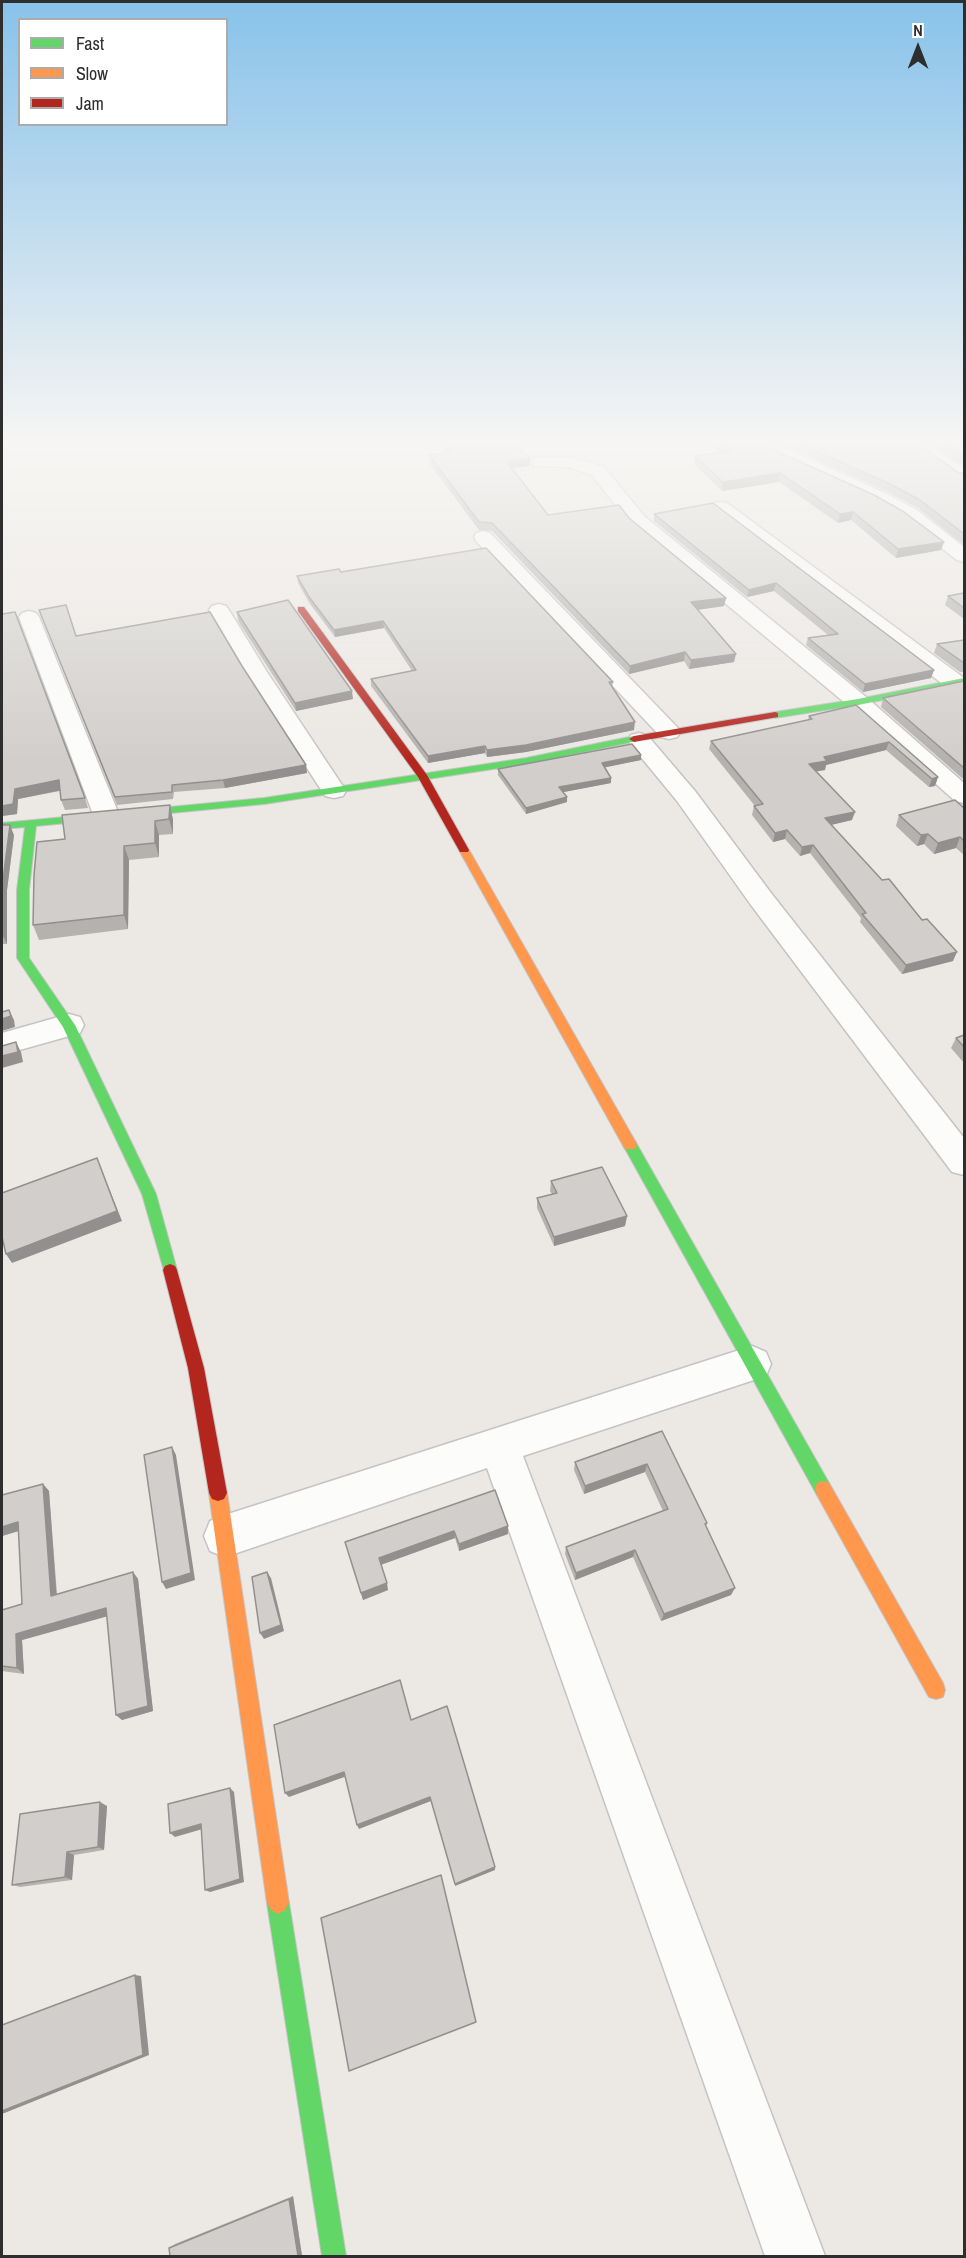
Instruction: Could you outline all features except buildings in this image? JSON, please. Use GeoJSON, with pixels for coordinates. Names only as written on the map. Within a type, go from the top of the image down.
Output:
{"type":"FeatureCollection","features":[{"type":"Feature","properties":{"kind":"street"},"geometry":{"type":"LineString","coordinates":[[496,550],[669,732]]}},
{"type":"Feature","properties":{"kind":"street"},"geometry":{"type":"LineString","coordinates":[[674,550],[858,702],[964,796]]}},
{"type":"Feature","properties":{"kind":"street"},"geometry":{"type":"LineString","coordinates":[[780,550],[960,682]]}},
{"type":"Feature","properties":{"kind":"street"},"geometry":{"type":"LineString","coordinates":[[302,609],[423,777],[936,1690]]}},
{"type":"Feature","properties":{"kind":"street"},"geometry":{"type":"LineString","coordinates":[[219,610],[256,672],[334,791]]}},
{"type":"Feature","properties":{"kind":"street"},"geometry":{"type":"LineString","coordinates":[[29,618],[107,817]]}},
{"type":"Feature","properties":{"kind":"street"},"geometry":{"type":"LineString","coordinates":[[2,825],[264,801],[334,791],[526,761],[639,740],[669,732],[858,702],[960,682]]}},
{"type":"Feature","properties":{"kind":"street"},"geometry":{"type":"LineString","coordinates":[[639,740],[686,796],[761,899],[964,1162]]}},
{"type":"Feature","properties":{"kind":"street"},"geometry":{"type":"LineString","coordinates":[[31,822],[23,890],[23,958],[69,1025],[149,1194],[196,1368],[225,1536],[252,1736],[334,2256]]}},
{"type":"Feature","properties":{"kind":"street"},"geometry":{"type":"LineString","coordinates":[[2,1044],[69,1025]]}},
{"type":"Feature","properties":{"kind":"street"},"geometry":{"type":"LineString","coordinates":[[225,1536],[499,1444],[752,1364]]}},
{"type":"Feature","properties":{"kind":"street"},"geometry":{"type":"LineString","coordinates":[[499,1444],[795,2256]]}},
{"type":"Feature","properties":{"kind":"traffic: fast"},"geometry":{"type":"LineString","coordinates":[[775,715],[858,702],[964,681]]}},
{"type":"Feature","properties":{"kind":"traffic: fast"},"geometry":{"type":"LineString","coordinates":[[2,826],[264,801],[526,761],[634,739]]}},
{"type":"Feature","properties":{"kind":"traffic: fast"},"geometry":{"type":"LineString","coordinates":[[31,822],[23,890],[23,958],[69,1025],[149,1194],[170,1270]]}},
{"type":"Feature","properties":{"kind":"traffic: fast"},"geometry":{"type":"LineString","coordinates":[[630,1145],[823,1489]]}},
{"type":"Feature","properties":{"kind":"traffic: fast"},"geometry":{"type":"LineString","coordinates":[[278,1903],[334,2256]]}},
{"type":"Feature","properties":{"kind":"traffic: slow"},"geometry":{"type":"LineString","coordinates":[[464,850],[630,1145]]}},
{"type":"Feature","properties":{"kind":"traffic: slow"},"geometry":{"type":"LineString","coordinates":[[823,1489],[936,1690]]}},
{"type":"Feature","properties":{"kind":"traffic: slow"},"geometry":{"type":"LineString","coordinates":[[218,1493],[278,1903]]}},
{"type":"Feature","properties":{"kind":"traffic: jam"},"geometry":{"type":"LineString","coordinates":[[301,609],[423,777],[464,850]]}},
{"type":"Feature","properties":{"kind":"traffic: jam"},"geometry":{"type":"LineString","coordinates":[[634,739],[775,715]]}},
{"type":"Feature","properties":{"kind":"traffic: jam"},"geometry":{"type":"LineString","coordinates":[[170,1270],[196,1368],[218,1493]]}}]}
